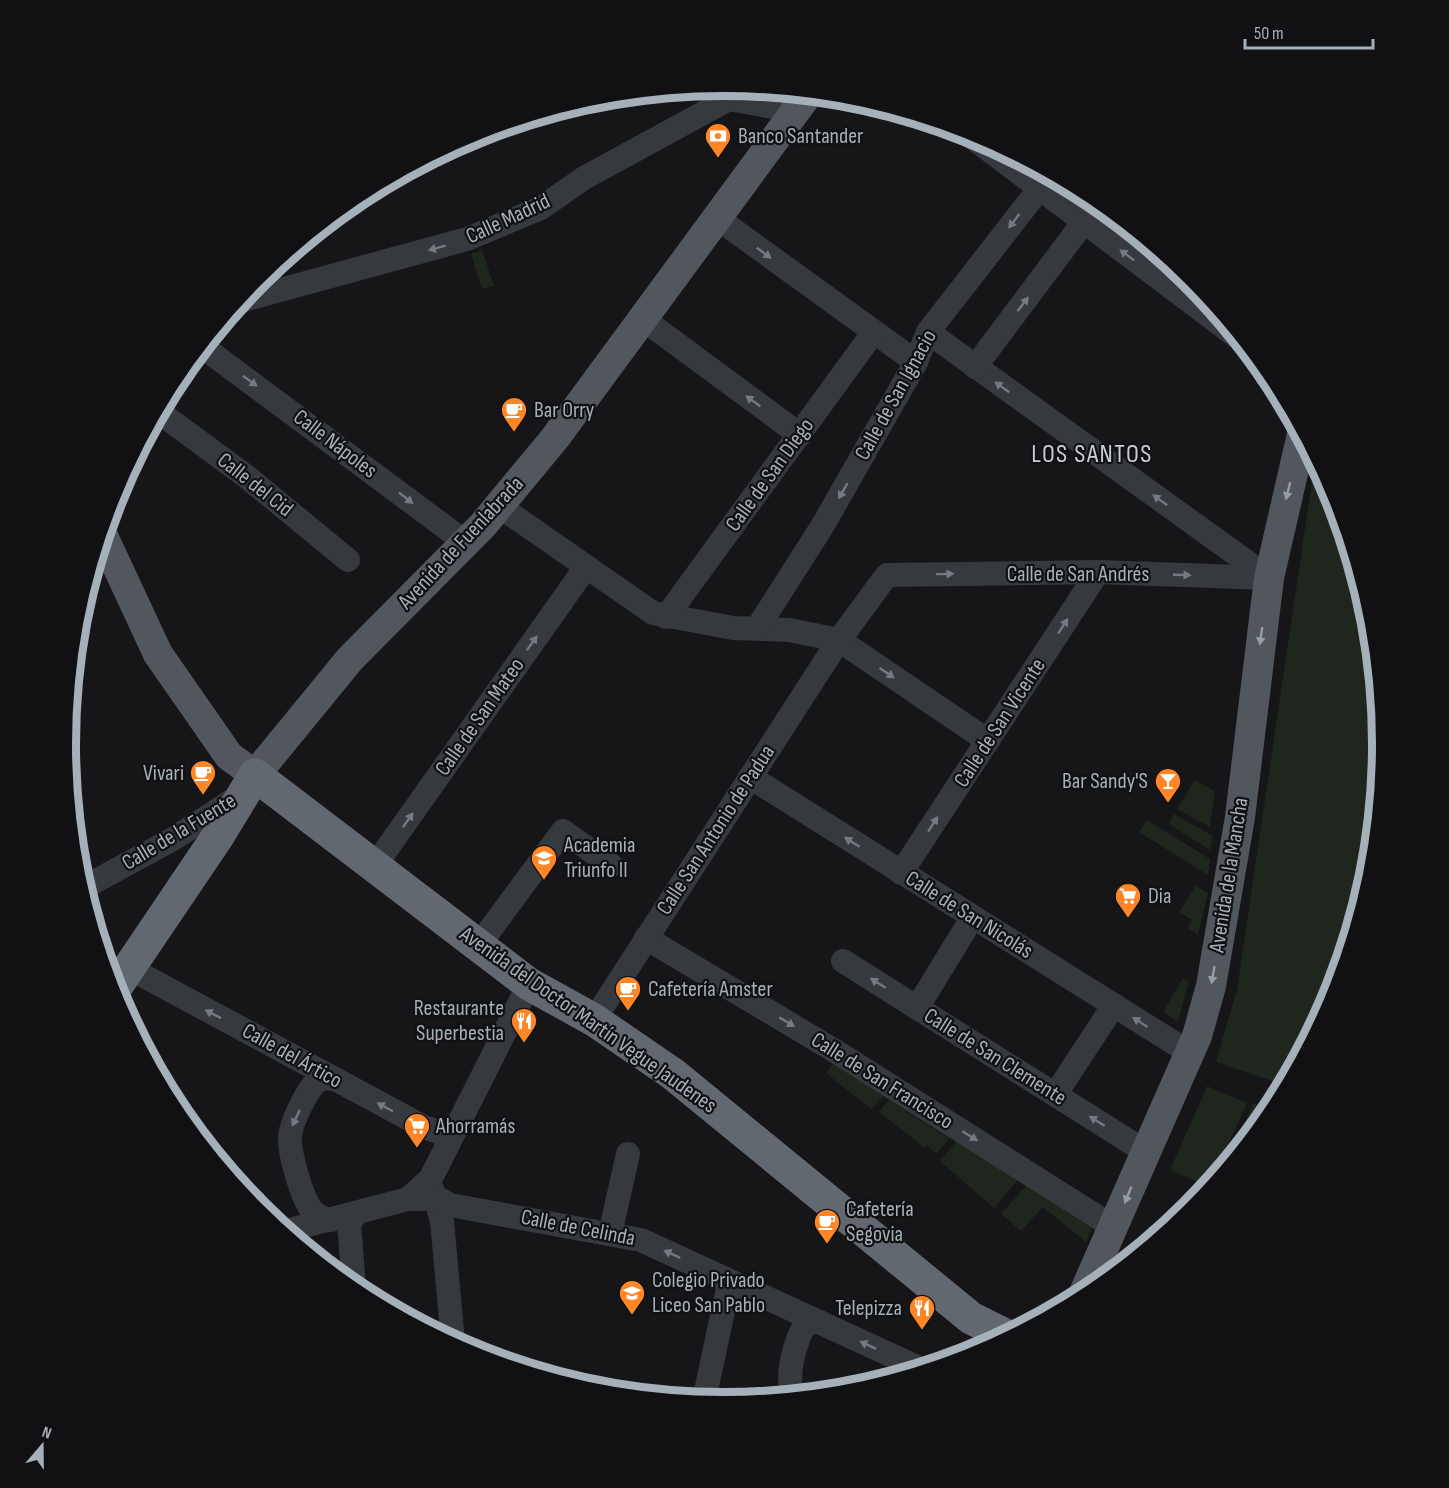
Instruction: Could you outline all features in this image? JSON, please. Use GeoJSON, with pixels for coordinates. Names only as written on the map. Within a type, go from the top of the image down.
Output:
{"type":"FeatureCollection","features":[{"type":"Feature","properties":{"kind":"highway","name":"Avenida del Doctor Martín Vegue Jaudenes"},"geometry":{"type":"LineString","coordinates":[[249,784],[374,867],[529,984],[594,1020],[673,1074],[971,1318],[997,1331]]}},
{"type":"Feature","properties":{"kind":"highway","name":"Avenida de Fuenlabrada"},"geometry":{"type":"LineString","coordinates":[[122,979],[249,784]]}},
{"type":"Feature","properties":{"kind":"highway","name":"Avenida del Doctor Martín Vegue Jaudenes"},"geometry":{"type":"LineString","coordinates":[[971,1318],[980,1339]]}},
{"type":"Feature","properties":{"kind":"main road","name":"Avenida de Fuenlabrada"},"geometry":{"type":"LineString","coordinates":[[249,784],[350,659],[500,506],[570,418],[802,102]]}},
{"type":"Feature","properties":{"kind":"main road","name":"Avenida de la Mancha"},"geometry":{"type":"LineString","coordinates":[[1091,1279],[1190,1053],[1211,986],[1228,888],[1269,578],[1299,445]]}},
{"type":"Feature","properties":{"kind":"main road"},"geometry":{"type":"LineString","coordinates":[[108,546],[158,654],[249,784]]}},
{"type":"Feature","properties":{"kind":"street","name":"Calle Madrid"},"geometry":{"type":"LineString","coordinates":[[256,297],[467,239],[541,208],[584,178],[717,96]]}},
{"type":"Feature","properties":{"kind":"street"},"geometry":{"type":"LineString","coordinates":[[755,97],[802,102]]}},
{"type":"Feature","properties":{"kind":"street"},"geometry":{"type":"LineString","coordinates":[[1044,182],[1084,222],[1177,280]]}},
{"type":"Feature","properties":{"kind":"street","name":"Calle de San Ignacio"},"geometry":{"type":"LineString","coordinates":[[758,627],[823,525],[916,362],[928,332],[1044,182]]}},
{"type":"Feature","properties":{"kind":"street"},"geometry":{"type":"LineString","coordinates":[[975,368],[1092,210]]}},
{"type":"Feature","properties":{"kind":"street"},"geometry":{"type":"LineString","coordinates":[[717,218],[916,362]]}},
{"type":"Feature","properties":{"kind":"street"},"geometry":{"type":"LineString","coordinates":[[643,319],[800,435]]}},
{"type":"Feature","properties":{"kind":"street"},"geometry":{"type":"LineString","coordinates":[[928,332],[1269,578]]}},
{"type":"Feature","properties":{"kind":"street","name":"Calle de San Diego"},"geometry":{"type":"LineString","coordinates":[[666,617],[873,333]]}},
{"type":"Feature","properties":{"kind":"street","name":"Calle Nápoles"},"geometry":{"type":"LineString","coordinates":[[209,351],[465,542]]}},
{"type":"Feature","properties":{"kind":"street","name":"Calle del Cid"},"geometry":{"type":"LineString","coordinates":[[165,417],[247,477],[348,560]]}},
{"type":"Feature","properties":{"kind":"street"},"geometry":{"type":"LineString","coordinates":[[500,506],[653,614],[733,628],[758,627],[789,630],[839,640],[988,741]]}},
{"type":"Feature","properties":{"kind":"street"},"geometry":{"type":"LineString","coordinates":[[1214,576],[1225,547]]}},
{"type":"Feature","properties":{"kind":"street","name":"Calle de San Mateo"},"geometry":{"type":"LineString","coordinates":[[374,867],[586,567]]}},
{"type":"Feature","properties":{"kind":"street","name":"Calle de San Andrés"},"geometry":{"type":"LineString","coordinates":[[887,575],[1098,572],[1269,578]]}},
{"type":"Feature","properties":{"kind":"street","name":"Calle de San Vicente"},"geometry":{"type":"LineString","coordinates":[[902,873],[1098,572]]}},
{"type":"Feature","properties":{"kind":"street","name":"Calle San Antonio de Padua"},"geometry":{"type":"LineString","coordinates":[[594,1020],[839,640],[887,575]]}},
{"type":"Feature","properties":{"kind":"street","name":"Calle de San Nicolás"},"geometry":{"type":"LineString","coordinates":[[750,777],[1190,1053]]}},
{"type":"Feature","properties":{"kind":"street","name":"Calle de la Fuente"},"geometry":{"type":"LineString","coordinates":[[92,883],[173,839],[249,784]]}},
{"type":"Feature","properties":{"kind":"street"},"geometry":{"type":"LineString","coordinates":[[478,946],[563,831],[611,866]]}},
{"type":"Feature","properties":{"kind":"street"},"geometry":{"type":"LineString","coordinates":[[917,1008],[972,918]]}},
{"type":"Feature","properties":{"kind":"street","name":"Calle de San Francisco"},"geometry":{"type":"LineString","coordinates":[[646,938],[835,1051],[1115,1228]]}},
{"type":"Feature","properties":{"kind":"street","name":"Calle de San Clemente"},"geometry":{"type":"LineString","coordinates":[[843,962],[1146,1152]]}},
{"type":"Feature","properties":{"kind":"street","name":"Calle del Ártico"},"geometry":{"type":"LineString","coordinates":[[122,979],[303,1060],[333,1079],[439,1133],[451,1133],[456,1128]]}},
{"type":"Feature","properties":{"kind":"street"},"geometry":{"type":"LineString","coordinates":[[452,1332],[442,1203],[456,1128],[529,984]]}},
{"type":"Feature","properties":{"kind":"street"},"geometry":{"type":"LineString","coordinates":[[1055,1095],[1114,1005]]}},
{"type":"Feature","properties":{"kind":"street"},"geometry":{"type":"LineString","coordinates":[[331,1220],[319,1216],[307,1203],[292,1154],[290,1137],[293,1124],[314,1085],[320,1080],[333,1079]]}},
{"type":"Feature","properties":{"kind":"street"},"geometry":{"type":"LineString","coordinates":[[610,1234],[628,1154]]}},
{"type":"Feature","properties":{"kind":"street"},"geometry":{"type":"LineString","coordinates":[[295,1229],[408,1199],[442,1203]]}},
{"type":"Feature","properties":{"kind":"street","name":"Calle de Celinda"},"geometry":{"type":"LineString","coordinates":[[442,1203],[641,1240],[911,1364]]}},
{"type":"Feature","properties":{"kind":"street"},"geometry":{"type":"LineString","coordinates":[[353,1275],[349,1223],[356,1214]]}},
{"type":"Feature","properties":{"kind":"street"},"geometry":{"type":"LineString","coordinates":[[706,1392],[728,1287],[724,1278]]}},
{"type":"Feature","properties":{"kind":"street"},"geometry":{"type":"LineString","coordinates":[[791,1388],[789,1378],[800,1337],[807,1323],[820,1322]]}},
{"type":"Feature","properties":{"kind":"shaded area"},"geometry":{"type":"Polygon","coordinates":[[[482,250],[494,286],[482,289],[471,254],[482,250]]]}},
{"type":"Feature","properties":{"kind":"shaded area"},"geometry":{"type":"Polygon","coordinates":[[[1314,475],[1338,536],[1360,618],[1371,702],[1371,786],[1360,870],[1338,952],[1306,1031],[1277,1082],[1216,1062],[1237,989],[1314,475]]]}},
{"type":"Feature","properties":{"kind":"shaded area"},"geometry":{"type":"Polygon","coordinates":[[[1195,780],[1215,791],[1210,827],[1177,809],[1195,780]]]}},
{"type":"Feature","properties":{"kind":"shaded area"},"geometry":{"type":"Polygon","coordinates":[[[1174,814],[1213,836],[1210,850],[1169,824],[1174,814]]]}},
{"type":"Feature","properties":{"kind":"shaded area"},"geometry":{"type":"Polygon","coordinates":[[[1147,820],[1210,859],[1208,875],[1139,832],[1147,820]]]}},
{"type":"Feature","properties":{"kind":"shaded area"},"geometry":{"type":"Polygon","coordinates":[[[1196,886],[1208,893],[1198,935],[1188,928],[1192,920],[1179,912],[1196,886]]]}},
{"type":"Feature","properties":{"kind":"shaded area"},"geometry":{"type":"Polygon","coordinates":[[[1183,978],[1189,981],[1178,1022],[1163,1012],[1183,978]]]}},
{"type":"Feature","properties":{"kind":"shaded area"},"geometry":{"type":"Polygon","coordinates":[[[833,1064],[884,1096],[871,1109],[826,1073],[833,1064]]]}},
{"type":"Feature","properties":{"kind":"shaded area"},"geometry":{"type":"Polygon","coordinates":[[[1207,1086],[1247,1103],[1221,1159],[1200,1183],[1170,1170],[1207,1086]]]}},
{"type":"Feature","properties":{"kind":"shaded area"},"geometry":{"type":"Polygon","coordinates":[[[889,1100],[949,1139],[936,1154],[927,1145],[925,1148],[879,1112],[889,1100]]]}},
{"type":"Feature","properties":{"kind":"shaded area"},"geometry":{"type":"Polygon","coordinates":[[[1253,1103],[1261,1107],[1239,1138],[1253,1103]]]}},
{"type":"Feature","properties":{"kind":"shaded area"},"geometry":{"type":"Polygon","coordinates":[[[956,1142],[1018,1180],[994,1208],[940,1161],[956,1142]]]}},
{"type":"Feature","properties":{"kind":"shaded area"},"geometry":{"type":"Polygon","coordinates":[[[1027,1185],[1092,1228],[1086,1242],[1043,1207],[1021,1231],[1001,1214],[1027,1185]]]}},
{"type":"Feature","properties":{"kind":"place","name":"Banco Santander"},"geometry":{"type":"Point","coordinates":[718,159]}},
{"type":"Feature","properties":{"kind":"place","name":"Bar Orry"},"geometry":{"type":"Point","coordinates":[514,433]}},
{"type":"Feature","properties":{"kind":"place","name":"Vivari"},"geometry":{"type":"Point","coordinates":[203,796]}},
{"type":"Feature","properties":{"kind":"place","name":"Bar Sandy'S"},"geometry":{"type":"Point","coordinates":[1168,804]}},
{"type":"Feature","properties":{"kind":"place","name":"Academia Triunfo II"},"geometry":{"type":"Point","coordinates":[544,881]}},
{"type":"Feature","properties":{"kind":"place","name":"Dia"},"geometry":{"type":"Point","coordinates":[1128,919]}},
{"type":"Feature","properties":{"kind":"place","name":"Cafetería Amster"},"geometry":{"type":"Point","coordinates":[628,1012]}},
{"type":"Feature","properties":{"kind":"place","name":"Restaurante Superbestia"},"geometry":{"type":"Point","coordinates":[524,1044]}},
{"type":"Feature","properties":{"kind":"place","name":"Ahorramás"},"geometry":{"type":"Point","coordinates":[417,1149]}},
{"type":"Feature","properties":{"kind":"place","name":"Cafetería Segovia"},"geometry":{"type":"Point","coordinates":[827,1245]}},
{"type":"Feature","properties":{"kind":"place","name":"Colegio Privado Liceo San Pablo"},"geometry":{"type":"Point","coordinates":[632,1316]}},
{"type":"Feature","properties":{"kind":"place","name":"Telepizza"},"geometry":{"type":"Point","coordinates":[922,1331]}},
{"type":"Feature","properties":{"kind":"district","name":"LOS SANTOS"},"geometry":{"type":"Point","coordinates":[1092,454]}}]}
